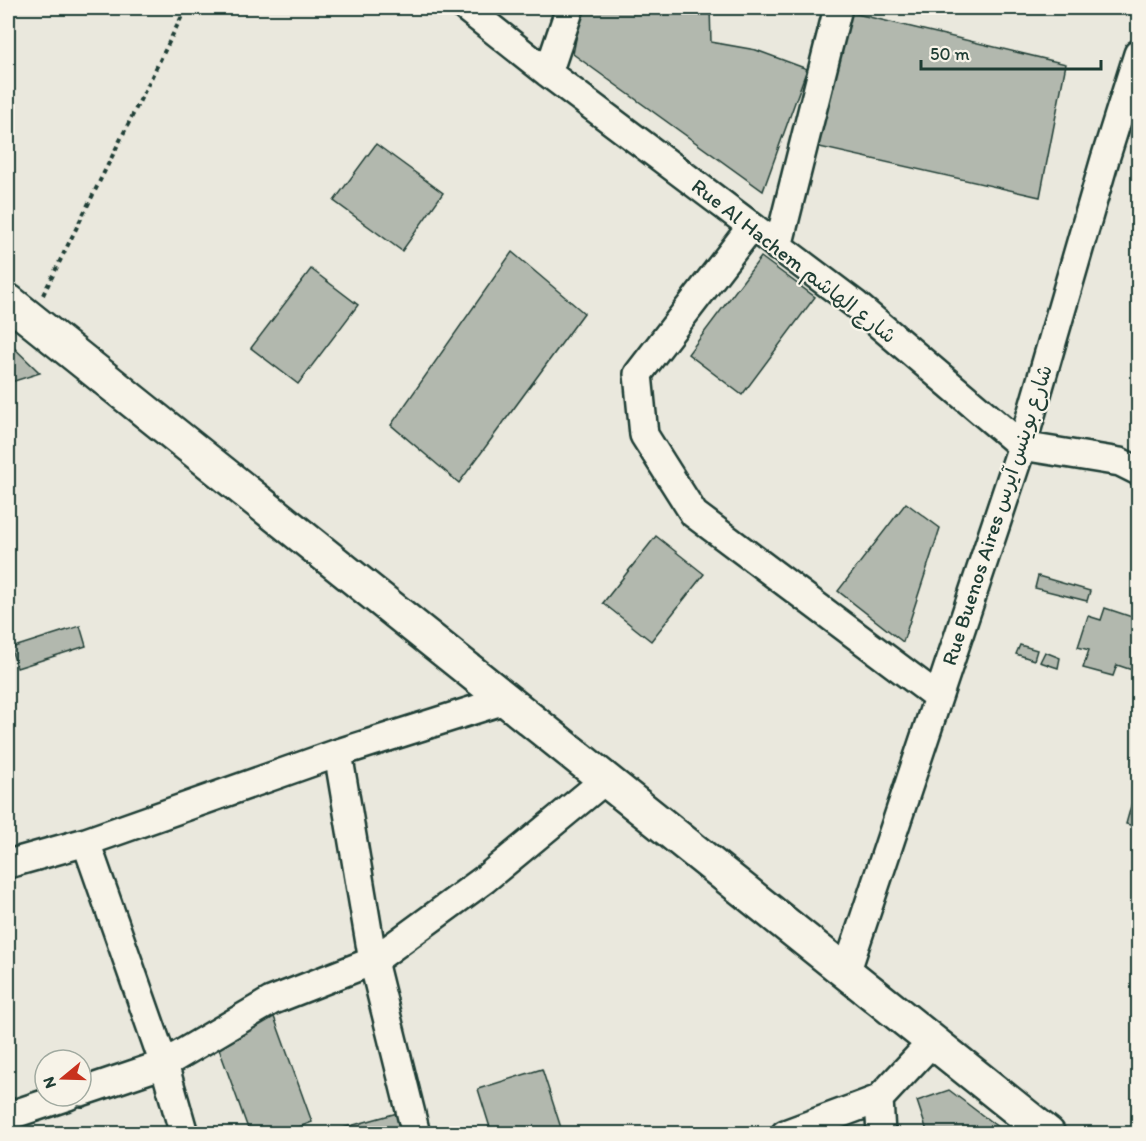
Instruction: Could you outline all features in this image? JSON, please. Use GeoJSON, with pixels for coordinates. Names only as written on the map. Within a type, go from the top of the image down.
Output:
{"type":"FeatureCollection","features":[{"type":"Feature","properties":{"kind":"street","name":"Rue Al Hachem شارع الهاشم"},"geometry":{"type":"LineString","coordinates":[[466,8],[548,73],[855,304],[1022,446]]}},
{"type":"Feature","properties":{"kind":"street"},"geometry":{"type":"LineString","coordinates":[[548,73],[570,8]]}},
{"type":"Feature","properties":{"kind":"street"},"geometry":{"type":"LineString","coordinates":[[778,247],[838,8]]}},
{"type":"Feature","properties":{"kind":"street","name":"Rue Buenos Aires شارع بوينس آيرس"},"geometry":{"type":"LineString","coordinates":[[846,974],[1022,446],[1105,159],[1138,59]]}},
{"type":"Feature","properties":{"kind":"street"},"geometry":{"type":"LineString","coordinates":[[751,226],[638,374],[644,435],[694,514],[938,697]]}},
{"type":"Feature","properties":{"kind":"street"},"geometry":{"type":"LineString","coordinates":[[19,311],[1048,1134]]}},
{"type":"Feature","properties":{"kind":"street"},"geometry":{"type":"LineString","coordinates":[[1022,446],[1120,462],[1138,471]]}},
{"type":"Feature","properties":{"kind":"street"},"geometry":{"type":"LineString","coordinates":[[8,864],[86,842],[338,753],[506,700]]}},
{"type":"Feature","properties":{"kind":"street"},"geometry":{"type":"LineString","coordinates":[[338,753],[373,961],[416,1134]]}},
{"type":"Feature","properties":{"kind":"street"},"geometry":{"type":"LineString","coordinates":[[93,1088],[164,1064],[271,1002],[373,961],[485,879],[605,780]]}},
{"type":"Feature","properties":{"kind":"street"},"geometry":{"type":"LineString","coordinates":[[86,842],[164,1064],[184,1134]]}},
{"type":"Feature","properties":{"kind":"street"},"geometry":{"type":"LineString","coordinates":[[785,1134],[879,1099],[932,1042]]}},
{"type":"Feature","properties":{"kind":"street"},"geometry":{"type":"LineString","coordinates":[[879,1099],[881,1134]]}},
{"type":"Feature","properties":{"kind":"street"},"geometry":{"type":"LineString","coordinates":[[8,1116],[33,1108]]}},
{"type":"Feature","properties":{"kind":"path"},"geometry":{"type":"LineString","coordinates":[[19,311],[186,8]]}},
{"type":"Feature","properties":{"kind":"building"},"geometry":{"type":"Polygon","coordinates":[[[582,8],[710,8],[711,42],[756,50],[807,69],[763,191],[573,54],[582,8]]]}},
{"type":"Feature","properties":{"kind":"building"},"geometry":{"type":"Polygon","coordinates":[[[840,10],[1066,64],[1040,197],[815,146],[840,10]]]}},
{"type":"Feature","properties":{"kind":"building"},"geometry":{"type":"Polygon","coordinates":[[[376,144],[443,193],[402,251],[334,201],[376,144]]]}},
{"type":"Feature","properties":{"kind":"building"},"geometry":{"type":"Polygon","coordinates":[[[512,252],[584,313],[459,483],[391,425],[512,252]]]}},
{"type":"Feature","properties":{"kind":"building"},"geometry":{"type":"Polygon","coordinates":[[[761,257],[815,297],[742,395],[688,354],[761,257]]]}},
{"type":"Feature","properties":{"kind":"building"},"geometry":{"type":"Polygon","coordinates":[[[311,269],[358,305],[298,384],[251,348],[311,269]]]}},
{"type":"Feature","properties":{"kind":"building"},"geometry":{"type":"Polygon","coordinates":[[[8,342],[40,373],[8,383],[8,342]]]}},
{"type":"Feature","properties":{"kind":"building"},"geometry":{"type":"Polygon","coordinates":[[[906,503],[940,528],[903,642],[838,591],[906,503]]]}},
{"type":"Feature","properties":{"kind":"building"},"geometry":{"type":"Polygon","coordinates":[[[656,536],[704,574],[651,641],[603,603],[656,536]]]}},
{"type":"Feature","properties":{"kind":"building"},"geometry":{"type":"Polygon","coordinates":[[[1038,576],[1090,591],[1087,601],[1035,588],[1038,576]]]}},
{"type":"Feature","properties":{"kind":"building"},"geometry":{"type":"Polygon","coordinates":[[[1105,608],[1138,619],[1138,672],[1117,665],[1113,676],[1083,668],[1089,650],[1078,647],[1088,616],[1101,620],[1105,608]]]}},
{"type":"Feature","properties":{"kind":"building"},"geometry":{"type":"Polygon","coordinates":[[[80,626],[86,646],[17,668],[11,648],[80,626]]]}},
{"type":"Feature","properties":{"kind":"building"},"geometry":{"type":"Polygon","coordinates":[[[1020,645],[1037,650],[1034,660],[1016,654],[1020,645]]]}},
{"type":"Feature","properties":{"kind":"building"},"geometry":{"type":"Polygon","coordinates":[[[1045,652],[1060,658],[1058,668],[1040,662],[1045,652]]]}},
{"type":"Feature","properties":{"kind":"building"},"geometry":{"type":"Polygon","coordinates":[[[1136,788],[1138,789],[1138,827],[1126,824],[1136,788]]]}},
{"type":"Feature","properties":{"kind":"building"},"geometry":{"type":"Polygon","coordinates":[[[273,1014],[312,1122],[281,1134],[250,1134],[214,1035],[273,1014]]]}},
{"type":"Feature","properties":{"kind":"building"},"geometry":{"type":"Polygon","coordinates":[[[542,1069],[563,1134],[492,1134],[478,1089],[542,1069]]]}},
{"type":"Feature","properties":{"kind":"building"},"geometry":{"type":"Polygon","coordinates":[[[949,1090],[1007,1134],[928,1134],[917,1101],[949,1090]]]}},
{"type":"Feature","properties":{"kind":"building"},"geometry":{"type":"Polygon","coordinates":[[[401,1112],[407,1134],[321,1134],[401,1112]]]}}]}
